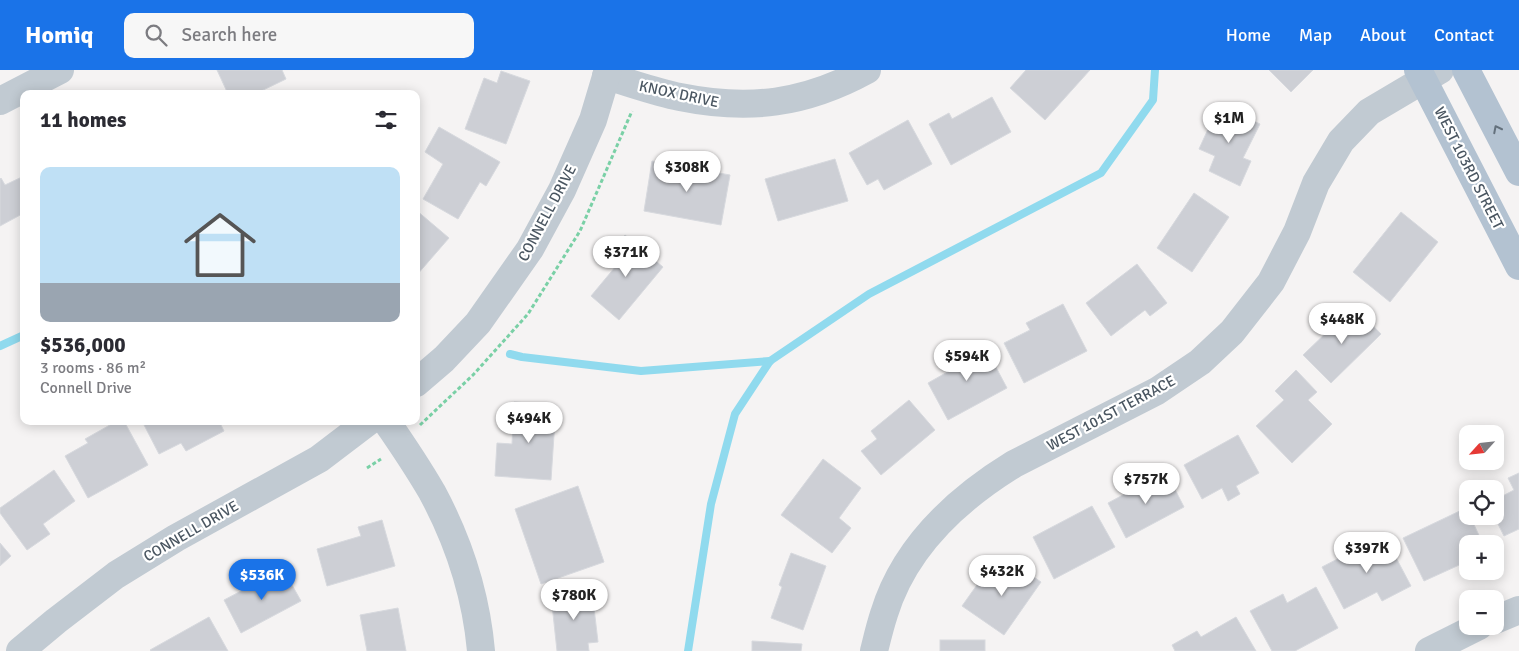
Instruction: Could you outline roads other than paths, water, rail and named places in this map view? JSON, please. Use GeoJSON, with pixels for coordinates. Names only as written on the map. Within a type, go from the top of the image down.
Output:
{"type":"FeatureCollection","features":[{"type":"Feature","properties":{"kind":"main road"},"geometry":{"type":"LineString","coordinates":[[1466,70],[1519,172]]}},
{"type":"Feature","properties":{"kind":"main road","name":"WEST 103RD STREET"},"geometry":{"type":"LineString","coordinates":[[1427,73],[1519,266]]}},
{"type":"Feature","properties":{"kind":"street"},"geometry":{"type":"LineString","coordinates":[[21,90],[60,70]]}},
{"type":"Feature","properties":{"kind":"street","name":"KNOX DRIVE"},"geometry":{"type":"LineString","coordinates":[[607,73],[679,97],[728,104],[752,104],[777,103],[819,92],[867,70]]}},
{"type":"Feature","properties":{"kind":"street","name":"CONNELL DRIVE"},"geometry":{"type":"LineString","coordinates":[[420,380],[444,359],[478,323],[530,249],[562,190],[593,120],[607,73]]}},
{"type":"Feature","properties":{"kind":"street","name":"WEST 101ST TERRACE"},"geometry":{"type":"LineString","coordinates":[[874,651],[884,613],[893,590],[916,551],[932,530],[970,494],[1014,464],[1157,391],[1200,362],[1232,332],[1270,282],[1297,232],[1316,183],[1341,141],[1369,112],[1427,73]]}},
{"type":"Feature","properties":{"kind":"street"},"geometry":{"type":"LineString","coordinates":[[0,101],[20,91]]}},
{"type":"Feature","properties":{"kind":"street","name":"CONNELL DRIVE"},"geometry":{"type":"LineString","coordinates":[[20,651],[116,574],[176,538],[319,459],[364,425]]}},
{"type":"Feature","properties":{"kind":"street"},"geometry":{"type":"LineString","coordinates":[[389,425],[431,491],[455,540],[468,578],[479,627],[481,651]]}},
{"type":"Feature","properties":{"kind":"street"},"geometry":{"type":"LineString","coordinates":[[1504,616],[1519,610]]}},
{"type":"Feature","properties":{"kind":"street"},"geometry":{"type":"LineString","coordinates":[[1429,651],[1461,635]]}},
{"type":"Feature","properties":{"kind":"waterway"},"geometry":{"type":"LineString","coordinates":[[688,651],[711,504],[735,414],[770,361],[869,294],[1101,173],[1153,100],[1155,70]]}},
{"type":"Feature","properties":{"kind":"waterway"},"geometry":{"type":"LineString","coordinates":[[0,346],[20,337]]}},
{"type":"Feature","properties":{"kind":"waterway"},"geometry":{"type":"LineString","coordinates":[[510,354],[641,371],[770,361]]}}]}
